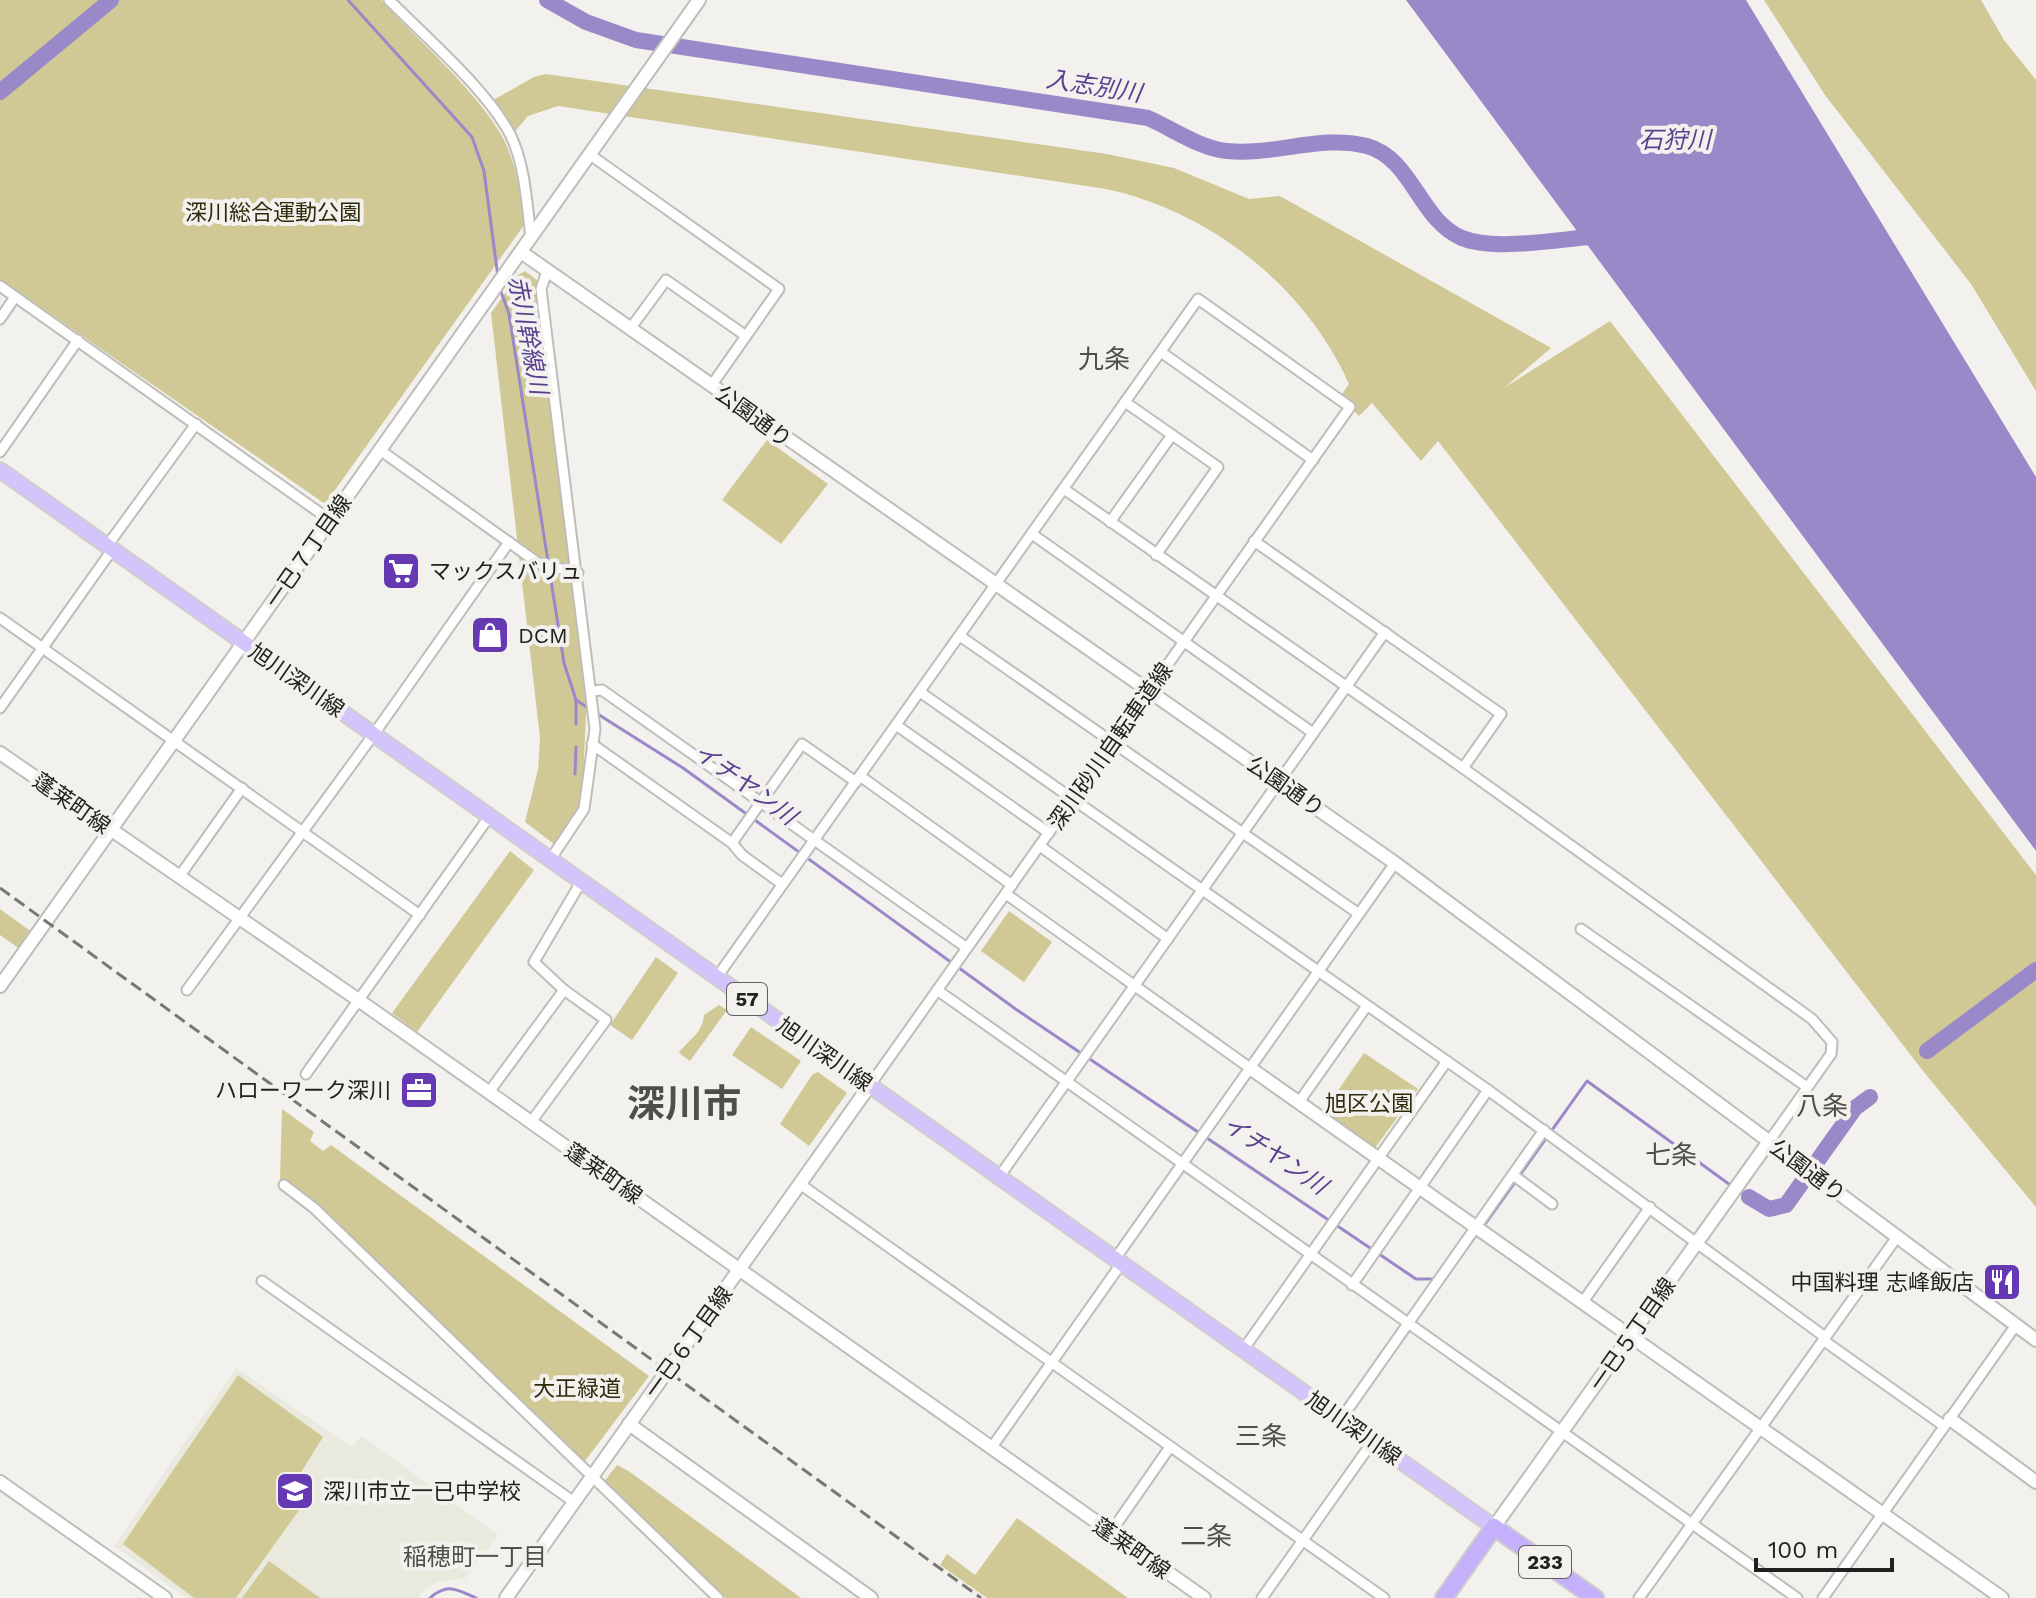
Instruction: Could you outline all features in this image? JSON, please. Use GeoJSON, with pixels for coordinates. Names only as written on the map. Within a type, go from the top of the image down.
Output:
{"type":"FeatureCollection","features":[{"type":"Feature","properties":{"kind":"highway","name":"233"},"geometry":{"type":"LineString","coordinates":[[1444,1598],[1494,1527],[1595,1598]]}},
{"type":"Feature","properties":{"kind":"main road","name":"旭川深川線"},"geometry":{"type":"LineString","coordinates":[[0,470],[1494,1527]]}},
{"type":"Feature","properties":{"kind":"street"},"geometry":{"type":"LineString","coordinates":[[389,0],[493,109],[511,136],[531,238]]}},
{"type":"Feature","properties":{"kind":"street","name":"一已７丁目線"},"geometry":{"type":"LineString","coordinates":[[0,986],[699,0]]}},
{"type":"Feature","properties":{"kind":"street"},"geometry":{"type":"LineString","coordinates":[[589,154],[779,289],[711,386]]}},
{"type":"Feature","properties":{"kind":"street","name":"公園通り"},"geometry":{"type":"LineString","coordinates":[[521,252],[995,587],[1149,690],[1395,863],[1577,1002],[1770,1140],[2036,1340]]}},
{"type":"Feature","properties":{"kind":"street"},"geometry":{"type":"LineString","coordinates":[[547,271],[541,289],[592,691],[592,744],[584,809],[550,860]]}},
{"type":"Feature","properties":{"kind":"street"},"geometry":{"type":"LineString","coordinates":[[630,329],[666,280],[746,336]]}},
{"type":"Feature","properties":{"kind":"street"},"geometry":{"type":"LineString","coordinates":[[0,286],[330,520]]}},
{"type":"Feature","properties":{"kind":"street"},"geometry":{"type":"LineString","coordinates":[[0,319],[15,297]]}},
{"type":"Feature","properties":{"kind":"street","name":"深川砂川自転車道線"},"geometry":{"type":"LineString","coordinates":[[870,1085],[1350,407],[1198,299],[1161,352]]}},
{"type":"Feature","properties":{"kind":"street"},"geometry":{"type":"LineString","coordinates":[[0,452],[78,340]]}},
{"type":"Feature","properties":{"kind":"street"},"geometry":{"type":"LineString","coordinates":[[717,977],[1161,352],[1313,460]]}},
{"type":"Feature","properties":{"kind":"street"},"geometry":{"type":"LineString","coordinates":[[1125,402],[1218,467],[1156,555]]}},
{"type":"Feature","properties":{"kind":"street"},"geometry":{"type":"LineString","coordinates":[[0,708],[196,424]]}},
{"type":"Feature","properties":{"kind":"street"},"geometry":{"type":"LineString","coordinates":[[1110,522],[1172,435]]}},
{"type":"Feature","properties":{"kind":"street"},"geometry":{"type":"LineString","coordinates":[[380,450],[538,563],[578,573]]}},
{"type":"Feature","properties":{"kind":"street"},"geometry":{"type":"LineString","coordinates":[[1064,489],[1463,768],[1812,1019],[1832,1042],[1831,1054],[1770,1140]]}},
{"type":"Feature","properties":{"kind":"street"},"geometry":{"type":"LineString","coordinates":[[1032,534],[1313,733]]}},
{"type":"Feature","properties":{"kind":"street"},"geometry":{"type":"LineString","coordinates":[[1254,541],[1501,714],[1463,768]]}},
{"type":"Feature","properties":{"kind":"street"},"geometry":{"type":"LineString","coordinates":[[187,990],[304,832],[509,542]]}},
{"type":"Feature","properties":{"kind":"street"},"geometry":{"type":"LineString","coordinates":[[0,618],[420,915]]}},
{"type":"Feature","properties":{"kind":"street"},"geometry":{"type":"LineString","coordinates":[[999,1177],[1385,632]]}},
{"type":"Feature","properties":{"kind":"street"},"geometry":{"type":"LineString","coordinates":[[960,636],[1359,914]]}},
{"type":"Feature","properties":{"kind":"street"},"geometry":{"type":"LineString","coordinates":[[592,691],[602,690],[967,948]]}},
{"type":"Feature","properties":{"kind":"street"},"geometry":{"type":"LineString","coordinates":[[920,692],[1544,1130],[1824,1339],[2036,1482]]}},
{"type":"Feature","properties":{"kind":"street"},"geometry":{"type":"LineString","coordinates":[[896,725],[1049,833]]}},
{"type":"Feature","properties":{"kind":"street"},"geometry":{"type":"LineString","coordinates":[[592,744],[732,843],[742,855],[782,884]]}},
{"type":"Feature","properties":{"kind":"street"},"geometry":{"type":"LineString","coordinates":[[732,843],[802,744],[858,779],[1134,987],[1881,1516],[2002,1598]]}},
{"type":"Feature","properties":{"kind":"street","name":"蓬莱町線"},"geometry":{"type":"LineString","coordinates":[[0,753],[357,999],[1204,1598]]}},
{"type":"Feature","properties":{"kind":"street"},"geometry":{"type":"LineString","coordinates":[[179,877],[242,788]]}},
{"type":"Feature","properties":{"kind":"street"},"geometry":{"type":"LineString","coordinates":[[306,1074],[489,817]]}},
{"type":"Feature","properties":{"kind":"street"},"geometry":{"type":"LineString","coordinates":[[1040,846],[1168,939]]}},
{"type":"Feature","properties":{"kind":"street"},"geometry":{"type":"LineString","coordinates":[[992,1447],[1182,1164],[1395,863]]}},
{"type":"Feature","properties":{"kind":"street"},"geometry":{"type":"LineString","coordinates":[[531,1122],[606,1020],[564,990],[534,962],[581,882]]}},
{"type":"Feature","properties":{"kind":"street"},"geometry":{"type":"LineString","coordinates":[[1581,929],[1807,1087]]}},
{"type":"Feature","properties":{"kind":"street"},"geometry":{"type":"LineString","coordinates":[[489,1092],[564,990]]}},
{"type":"Feature","properties":{"kind":"street"},"geometry":{"type":"LineString","coordinates":[[937,990],[1797,1598]]}},
{"type":"Feature","properties":{"kind":"street"},"geometry":{"type":"LineString","coordinates":[[1299,1102],[1366,1007]]}},
{"type":"Feature","properties":{"kind":"street"},"geometry":{"type":"LineString","coordinates":[[1243,1350],[1447,1061]]}},
{"type":"Feature","properties":{"kind":"street","name":"一已６丁目線"},"geometry":{"type":"LineString","coordinates":[[506,1598],[870,1085]]}},
{"type":"Feature","properties":{"kind":"street"},"geometry":{"type":"LineString","coordinates":[[1352,1285],[1488,1090]]}},
{"type":"Feature","properties":{"kind":"street"},"geometry":{"type":"LineString","coordinates":[[1341,1419],[1544,1130]]}},
{"type":"Feature","properties":{"kind":"street","name":"一已５丁目線"},"geometry":{"type":"LineString","coordinates":[[1494,1527],[1770,1140]]}},
{"type":"Feature","properties":{"kind":"street"},"geometry":{"type":"LineString","coordinates":[[1513,1175],[1552,1204]]}},
{"type":"Feature","properties":{"kind":"street"},"geometry":{"type":"LineString","coordinates":[[800,1184],[1384,1598]]}},
{"type":"Feature","properties":{"kind":"street"},"geometry":{"type":"LineString","coordinates":[[284,1185],[314,1208],[718,1598]]}},
{"type":"Feature","properties":{"kind":"street"},"geometry":{"type":"LineString","coordinates":[[1582,1303],[1650,1207]]}},
{"type":"Feature","properties":{"kind":"street"},"geometry":{"type":"LineString","coordinates":[[1639,1598],[1897,1237]]}},
{"type":"Feature","properties":{"kind":"street"},"geometry":{"type":"LineString","coordinates":[[262,1281],[574,1502]]}},
{"type":"Feature","properties":{"kind":"street"},"geometry":{"type":"LineString","coordinates":[[1823,1598],[2016,1325]]}},
{"type":"Feature","properties":{"kind":"street"},"geometry":{"type":"LineString","coordinates":[[629,1424],[871,1598]]}},
{"type":"Feature","properties":{"kind":"street"},"geometry":{"type":"LineString","coordinates":[[1262,1598],[1373,1441]]}},
{"type":"Feature","properties":{"kind":"street"},"geometry":{"type":"LineString","coordinates":[[1111,1532],[1170,1447]]}},
{"type":"Feature","properties":{"kind":"street"},"geometry":{"type":"LineString","coordinates":[[0,1482],[165,1598]]}},
{"type":"Feature","properties":{"kind":"shaded area","name":"深川市立一已中学校"},"geometry":{"type":"Polygon","coordinates":[[[236,1368],[352,1447],[362,1436],[498,1535],[465,1578],[438,1582],[425,1588],[418,1598],[186,1598],[114,1546],[236,1368]]]}},
{"type":"Feature","properties":{"kind":"green space","name":"深川総合運動公園"},"geometry":{"type":"Polygon","coordinates":[[[0,0],[381,0],[464,86],[494,123],[512,161],[524,225],[325,504],[0,279],[0,0]]]}},
{"type":"Feature","properties":{"kind":"green space"},"geometry":{"type":"Polygon","coordinates":[[[1764,0],[1981,0],[2004,40],[2036,80],[2036,391],[1971,284],[1825,95],[1764,0]]]}},
{"type":"Feature","properties":{"kind":"green space"},"geometry":{"type":"Polygon","coordinates":[[[546,74],[1107,154],[1174,168],[1249,199],[1280,196],[1551,348],[1504,388],[1610,321],[2036,875],[2036,1207],[1923,1071],[1438,441],[1421,461],[1372,403],[1359,416],[1340,397],[1349,384],[1308,316],[1281,285],[1250,258],[1182,215],[1106,189],[558,106],[528,116],[511,136],[488,103],[534,77],[546,74]]]}},
{"type":"Feature","properties":{"kind":"green space"},"geometry":{"type":"Polygon","coordinates":[[[525,271],[538,281],[587,692],[582,806],[555,845],[525,822],[538,770],[540,738],[491,313],[518,275],[525,271]]]}},
{"type":"Feature","properties":{"kind":"green space"},"geometry":{"type":"Polygon","coordinates":[[[767,440],[828,484],[781,544],[722,500],[767,440]]]}},
{"type":"Feature","properties":{"kind":"green space"},"geometry":{"type":"Polygon","coordinates":[[[510,851],[534,870],[417,1032],[392,1013],[510,851]]]}},
{"type":"Feature","properties":{"kind":"green space"},"geometry":{"type":"Polygon","coordinates":[[[0,909],[36,935],[24,952],[0,935],[0,909]]]}},
{"type":"Feature","properties":{"kind":"green space"},"geometry":{"type":"Polygon","coordinates":[[[1009,911],[1052,942],[1024,982],[981,951],[1009,911]]]}},
{"type":"Feature","properties":{"kind":"green space"},"geometry":{"type":"Polygon","coordinates":[[[656,957],[678,973],[632,1040],[610,1025],[656,957]]]}},
{"type":"Feature","properties":{"kind":"green space"},"geometry":{"type":"Polygon","coordinates":[[[719,1005],[727,1010],[690,1061],[679,1053],[698,1032],[704,1015],[719,1005]]]}},
{"type":"Feature","properties":{"kind":"green space"},"geometry":{"type":"Polygon","coordinates":[[[751,1027],[801,1061],[782,1089],[732,1055],[751,1027]]]}},
{"type":"Feature","properties":{"kind":"green space","name":"旭区公園"},"geometry":{"type":"Polygon","coordinates":[[[1364,1053],[1418,1089],[1375,1148],[1323,1112],[1364,1053]]]}},
{"type":"Feature","properties":{"kind":"green space"},"geometry":{"type":"Polygon","coordinates":[[[818,1072],[847,1093],[809,1146],[780,1124],[812,1075],[818,1072]]]}},
{"type":"Feature","properties":{"kind":"green space","name":"大正緑道"},"geometry":{"type":"Polygon","coordinates":[[[282,1109],[314,1132],[310,1141],[323,1151],[331,1145],[649,1376],[582,1465],[317,1207],[280,1179],[282,1109]]]}},
{"type":"Feature","properties":{"kind":"green space"},"geometry":{"type":"Polygon","coordinates":[[[238,1375],[323,1437],[287,1495],[302,1506],[236,1598],[194,1598],[123,1544],[238,1375]]]}},
{"type":"Feature","properties":{"kind":"green space","name":"大正緑道"},"geometry":{"type":"Polygon","coordinates":[[[617,1465],[801,1598],[726,1598],[603,1483],[617,1465]]]}},
{"type":"Feature","properties":{"kind":"green space"},"geometry":{"type":"Polygon","coordinates":[[[1017,1518],[1128,1598],[987,1598],[940,1565],[947,1554],[975,1575],[1017,1518]]]}},
{"type":"Feature","properties":{"kind":"green space"},"geometry":{"type":"Polygon","coordinates":[[[269,1561],[320,1598],[242,1598],[269,1561]]]}},
{"type":"Feature","properties":{"kind":"water","name":"石狩川"},"geometry":{"type":"Polygon","coordinates":[[[1406,0],[1746,0],[2036,477],[2036,851],[1406,0]]]}},
{"type":"Feature","properties":{"kind":"waterway","name":"入志別川"},"geometry":{"type":"LineString","coordinates":[[0,92],[111,0]]}},
{"type":"Feature","properties":{"kind":"waterway","name":"赤川幹線川"},"geometry":{"type":"LineString","coordinates":[[348,0],[472,137],[484,171],[498,277]]}},
{"type":"Feature","properties":{"kind":"waterway","name":"入志別川"},"geometry":{"type":"LineString","coordinates":[[547,0],[586,22],[636,40],[1148,118],[1196,142],[1227,151],[1262,151],[1333,142],[1367,146],[1395,163],[1435,218],[1462,238],[1511,244],[1602,236]]}},
{"type":"Feature","properties":{"kind":"waterway","name":"赤川幹線川"},"geometry":{"type":"LineString","coordinates":[[500,289],[509,314],[564,663],[576,700],[576,724]]}},
{"type":"Feature","properties":{"kind":"waterway","name":"イチヤン川"},"geometry":{"type":"LineString","coordinates":[[576,700],[590,709]]}},
{"type":"Feature","properties":{"kind":"waterway","name":"イチヤン川"},"geometry":{"type":"LineString","coordinates":[[596,713],[683,768],[1017,1010],[1330,1221]]}},
{"type":"Feature","properties":{"kind":"waterway","name":"赤川幹線川"},"geometry":{"type":"LineString","coordinates":[[575,774],[576,747]]}},
{"type":"Feature","properties":{"kind":"waterway","name":"イチヤン川"},"geometry":{"type":"LineString","coordinates":[[1927,1051],[2036,970]]}},
{"type":"Feature","properties":{"kind":"waterway","name":"イチヤン川"},"geometry":{"type":"LineString","coordinates":[[1520,1175],[1587,1081],[1733,1187]]}},
{"type":"Feature","properties":{"kind":"waterway","name":"イチヤン川"},"geometry":{"type":"LineString","coordinates":[[1749,1197],[1769,1209],[1786,1205],[1855,1108],[1870,1097]]}},
{"type":"Feature","properties":{"kind":"waterway","name":"イチヤン川"},"geometry":{"type":"LineString","coordinates":[[1483,1227],[1516,1181]]}},
{"type":"Feature","properties":{"kind":"waterway","name":"イチヤン川"},"geometry":{"type":"LineString","coordinates":[[1740,1191],[1749,1197]]}},
{"type":"Feature","properties":{"kind":"waterway","name":"イチヤン川"},"geometry":{"type":"LineString","coordinates":[[1336,1225],[1416,1279],[1436,1279]]}},
{"type":"Feature","properties":{"kind":"waterway","name":"イチヤン川"},"geometry":{"type":"LineString","coordinates":[[1456,1262],[1478,1233]]}},
{"type":"Feature","properties":{"kind":"waterway"},"geometry":{"type":"LineString","coordinates":[[430,1598],[447,1589],[476,1598]]}},
{"type":"Feature","properties":{"kind":"railway"},"geometry":{"type":"LineString","coordinates":[[0,888],[981,1598]]}},
{"type":"Feature","properties":{"kind":"place","name":"マックスバリュ"},"geometry":{"type":"Point","coordinates":[401,571]}},
{"type":"Feature","properties":{"kind":"place","name":"DCM"},"geometry":{"type":"Point","coordinates":[490,635]}},
{"type":"Feature","properties":{"kind":"place","name":"ハローワーク深川"},"geometry":{"type":"Point","coordinates":[419,1090]}},
{"type":"Feature","properties":{"kind":"place","name":"中国料理 志峰飯店"},"geometry":{"type":"Point","coordinates":[2002,1282]}},
{"type":"Feature","properties":{"kind":"place","name":"深川市立一已中学校"},"geometry":{"type":"Point","coordinates":[295,1491]}},
{"type":"Feature","properties":{"kind":"district","name":"九条"},"geometry":{"type":"Point","coordinates":[1104,359]}},
{"type":"Feature","properties":{"kind":"district","name":"深川市"},"geometry":{"type":"Point","coordinates":[684,1104]}},
{"type":"Feature","properties":{"kind":"district","name":"八条"},"geometry":{"type":"Point","coordinates":[1822,1106]}},
{"type":"Feature","properties":{"kind":"district","name":"七条"},"geometry":{"type":"Point","coordinates":[1671,1155]}},
{"type":"Feature","properties":{"kind":"district","name":"三条"},"geometry":{"type":"Point","coordinates":[1261,1436]}},
{"type":"Feature","properties":{"kind":"district","name":"二条"},"geometry":{"type":"Point","coordinates":[1206,1536]}},
{"type":"Feature","properties":{"kind":"district","name":"稲穂町一丁目"},"geometry":{"type":"Point","coordinates":[475,1557]}}]}
